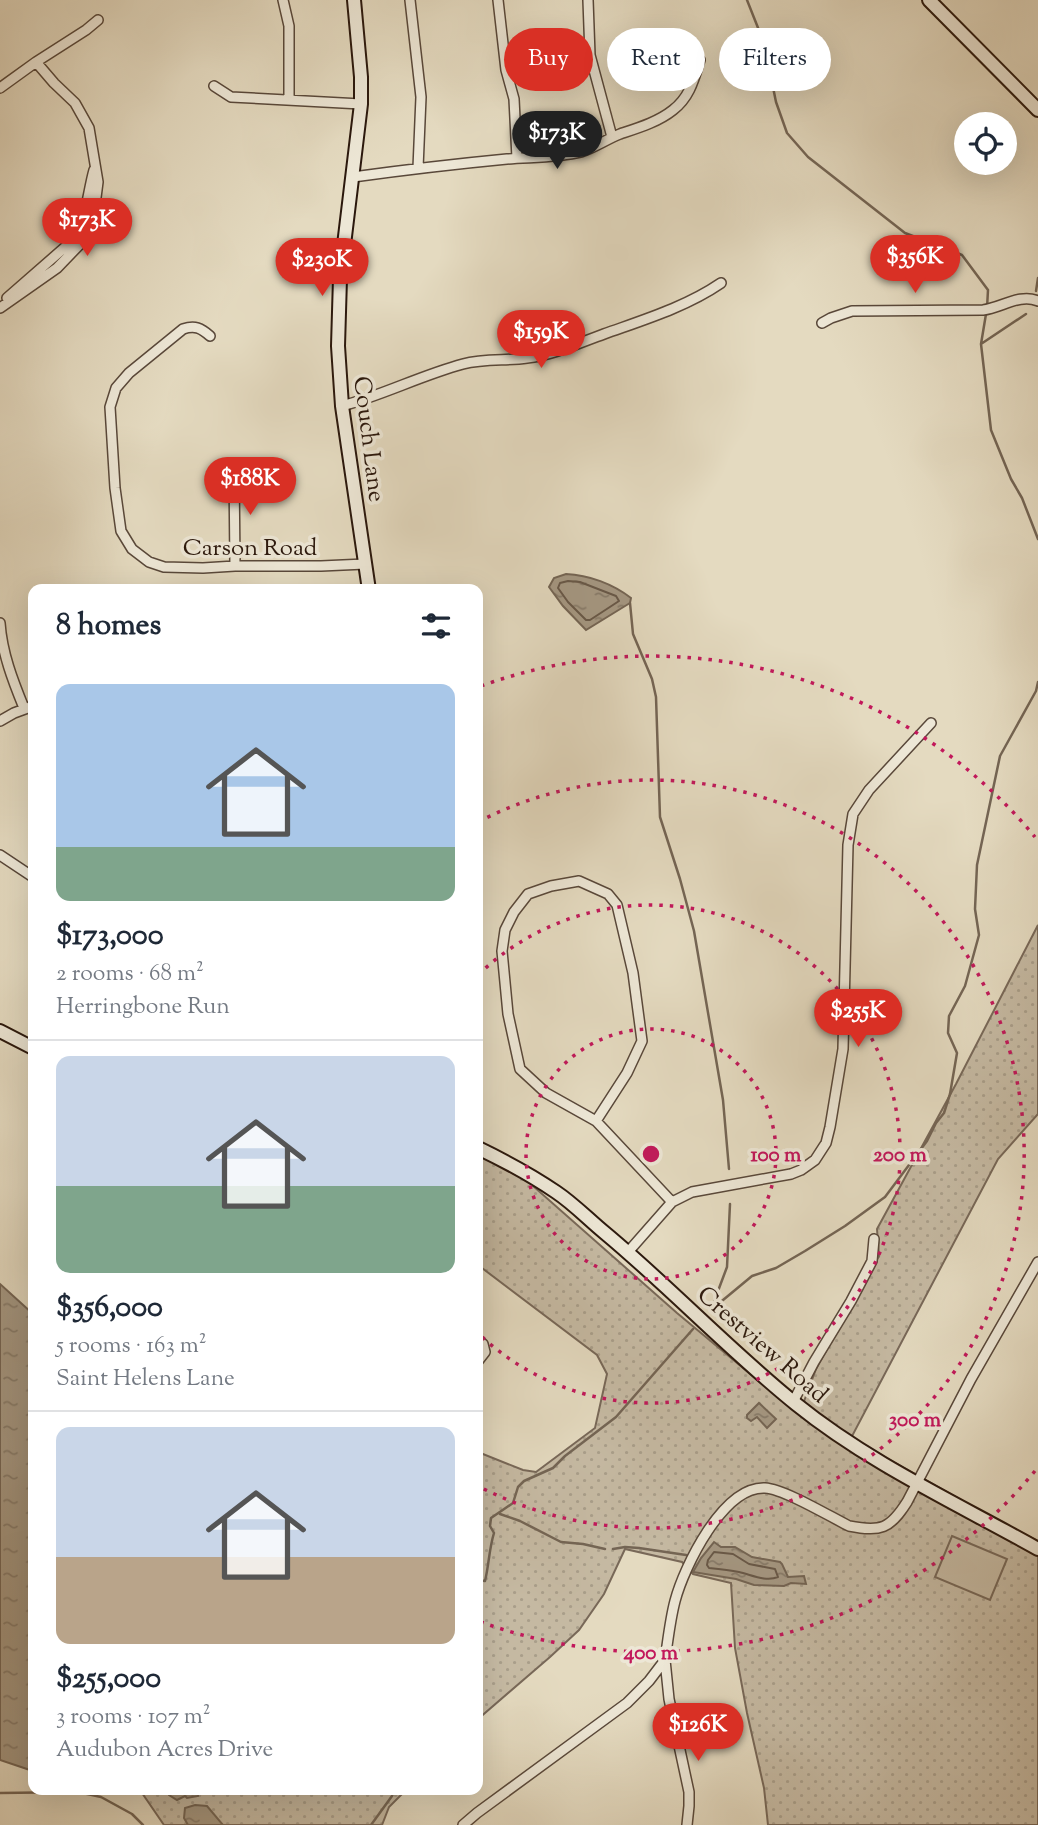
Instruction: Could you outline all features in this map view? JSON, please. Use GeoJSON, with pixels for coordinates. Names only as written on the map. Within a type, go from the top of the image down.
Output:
{"type":"FeatureCollection","features":[{"type":"Feature","properties":{"kind":"street"},"geometry":{"type":"LineString","coordinates":[[283,0],[289,26],[289,100]]}},
{"type":"Feature","properties":{"kind":"street","name":"Couch Lane"},"geometry":{"type":"LineString","coordinates":[[354,0],[361,104],[343,241],[338,346],[342,406],[368,584]]}},
{"type":"Feature","properties":{"kind":"street"},"geometry":{"type":"LineString","coordinates":[[410,0],[421,97],[418,168]]}},
{"type":"Feature","properties":{"kind":"street"},"geometry":{"type":"LineString","coordinates":[[498,0],[506,70],[514,99],[517,158]]}},
{"type":"Feature","properties":{"kind":"street"},"geometry":{"type":"LineString","coordinates":[[588,0],[590,55],[612,137]]}},
{"type":"Feature","properties":{"kind":"street"},"geometry":{"type":"LineString","coordinates":[[929,0],[1038,110]]}},
{"type":"Feature","properties":{"kind":"street"},"geometry":{"type":"LineString","coordinates":[[0,88],[98,20]]}},
{"type":"Feature","properties":{"kind":"street"},"geometry":{"type":"LineString","coordinates":[[0,307],[57,268],[86,238],[94,213],[98,182],[89,128],[75,103],[36,62]]}},
{"type":"Feature","properties":{"kind":"street"},"geometry":{"type":"LineString","coordinates":[[214,86],[231,97],[361,104]]}},
{"type":"Feature","properties":{"kind":"street"},"geometry":{"type":"LineString","coordinates":[[353,177],[517,158],[545,158],[583,151],[652,123],[673,111],[690,91]]}},
{"type":"Feature","properties":{"kind":"street"},"geometry":{"type":"LineString","coordinates":[[342,406],[464,363],[527,358],[567,347],[659,314],[704,295],[721,283]]}},
{"type":"Feature","properties":{"kind":"street"},"geometry":{"type":"LineString","coordinates":[[822,323],[852,311],[983,310],[1022,298],[1038,301]]}},
{"type":"Feature","properties":{"kind":"street","name":"Carson Road"},"geometry":{"type":"LineString","coordinates":[[210,336],[202,329],[192,326],[183,328],[129,373],[116,388],[110,407],[115,488],[121,531],[132,549],[149,562],[164,567],[365,564]]}},
{"type":"Feature","properties":{"kind":"street"},"geometry":{"type":"LineString","coordinates":[[234,469],[235,566]]}},
{"type":"Feature","properties":{"kind":"street"},"geometry":{"type":"LineString","coordinates":[[0,623],[10,673],[28,705]]}},
{"type":"Feature","properties":{"kind":"street"},"geometry":{"type":"LineString","coordinates":[[0,721],[28,707]]}},
{"type":"Feature","properties":{"kind":"street"},"geometry":{"type":"LineString","coordinates":[[628,1252],[672,1202],[692,1192],[791,1174],[815,1160],[826,1143],[843,1049],[848,845],[853,814],[869,790],[931,723]]}},
{"type":"Feature","properties":{"kind":"street"},"geometry":{"type":"LineString","coordinates":[[0,855],[28,874]]}},
{"type":"Feature","properties":{"kind":"street"},"geometry":{"type":"LineString","coordinates":[[596,1121],[627,1073],[642,1041],[633,973],[617,905],[608,894],[579,881],[528,894],[514,912],[505,930],[502,951],[508,1014],[520,1069],[546,1093],[596,1121],[672,1202]]}},
{"type":"Feature","properties":{"kind":"street"},"geometry":{"type":"LineString","coordinates":[[0,1031],[28,1045]]}},
{"type":"Feature","properties":{"kind":"street","name":"Crestview Road"},"geometry":{"type":"LineString","coordinates":[[483,1150],[559,1194],[628,1252],[793,1402],[853,1445],[1038,1549]]}},
{"type":"Feature","properties":{"kind":"street"},"geometry":{"type":"LineString","coordinates":[[793,1402],[872,1261],[874,1239]]}},
{"type":"Feature","properties":{"kind":"street"},"geometry":{"type":"LineString","coordinates":[[687,1825],[689,1792],[670,1705],[665,1660],[675,1602],[684,1574],[709,1529],[724,1510],[754,1489],[778,1491],[849,1525],[873,1528],[895,1520],[1038,1262]]}},
{"type":"Feature","properties":{"kind":"street"},"geometry":{"type":"LineString","coordinates":[[463,1825],[627,1703],[665,1660]]}},
{"type":"Feature","properties":{"kind":"shaded area"},"geometry":{"type":"Polygon","coordinates":[[[1038,925],[1038,1114],[998,1159],[851,1438],[1038,1541],[1038,1825],[768,1825],[764,1788],[735,1648],[731,1583],[693,1574],[682,1562],[625,1549],[604,1594],[579,1630],[483,1715],[483,1454],[523,1470],[536,1472],[595,1428],[607,1374],[597,1355],[483,1269],[483,1158],[524,1178],[677,1313],[796,1412],[803,1404],[816,1369],[879,1256],[877,1229],[1038,925]]]}},
{"type":"Feature","properties":{"kind":"shaded area"},"geometry":{"type":"Polygon","coordinates":[[[952,1536],[1007,1559],[990,1600],[935,1577],[952,1536]]]}},
{"type":"Feature","properties":{"kind":"shaded area"},"geometry":{"type":"Polygon","coordinates":[[[143,1795],[401,1795],[389,1807],[382,1825],[164,1825],[143,1795]]]}},
{"type":"Feature","properties":{"kind":"water"},"geometry":{"type":"Polygon","coordinates":[[[566,574],[592,578],[609,585],[631,598],[630,603],[586,630],[549,587],[554,578],[566,574]]]}},
{"type":"Feature","properties":{"kind":"water"},"geometry":{"type":"Polygon","coordinates":[[[0,1284],[28,1309],[28,1769],[0,1760],[0,1284]]]}},
{"type":"Feature","properties":{"kind":"water"},"geometry":{"type":"Polygon","coordinates":[[[759,1403],[776,1419],[767,1428],[757,1417],[751,1421],[747,1418],[759,1403]]]}},
{"type":"Feature","properties":{"kind":"water"},"geometry":{"type":"Polygon","coordinates":[[[714,1542],[721,1547],[735,1547],[752,1557],[780,1562],[788,1577],[804,1576],[806,1584],[754,1585],[736,1579],[693,1572],[714,1542]]]}},
{"type":"Feature","properties":{"kind":"water"},"geometry":{"type":"Polygon","coordinates":[[[169,1795],[198,1795],[187,1798],[185,1796],[177,1800],[169,1795]]]}},
{"type":"Feature","properties":{"kind":"water"},"geometry":{"type":"Polygon","coordinates":[[[207,1806],[223,1825],[188,1825],[184,1818],[185,1808],[207,1806]]]}},
{"type":"Feature","properties":{"kind":"waterway"},"geometry":{"type":"LineString","coordinates":[[747,0],[764,43],[776,102],[787,133],[808,157],[905,233],[962,255],[988,290],[987,308]]}},
{"type":"Feature","properties":{"kind":"waterway"},"geometry":{"type":"LineString","coordinates":[[1036,291],[1038,278]]}},
{"type":"Feature","properties":{"kind":"waterway"},"geometry":{"type":"LineString","coordinates":[[986,314],[981,344],[991,430],[1038,539]]}},
{"type":"Feature","properties":{"kind":"waterway"},"geometry":{"type":"LineString","coordinates":[[981,344],[1026,314]]}},
{"type":"Feature","properties":{"kind":"waterway"},"geometry":{"type":"LineString","coordinates":[[630,603],[633,634],[652,679],[656,697],[660,817],[694,931],[723,1100],[729,1169]]}},
{"type":"Feature","properties":{"kind":"waterway"},"geometry":{"type":"LineString","coordinates":[[711,1310],[752,1276],[776,1268],[805,1251],[885,1197],[927,1141],[944,1113],[957,1053],[948,1033],[949,1016],[965,986],[979,935],[975,909],[977,865],[1000,756],[1036,691],[1038,682]]}},
{"type":"Feature","properties":{"kind":"waterway"},"geometry":{"type":"LineString","coordinates":[[712,1307],[727,1267],[730,1204]]}},
{"type":"Feature","properties":{"kind":"waterway"},"geometry":{"type":"LineString","coordinates":[[483,1581],[494,1533],[490,1526],[491,1518],[513,1503],[518,1487],[524,1481],[553,1468],[616,1417],[693,1329]]}},
{"type":"Feature","properties":{"kind":"waterway"},"geometry":{"type":"LineString","coordinates":[[500,1514],[561,1542],[605,1549]]}},
{"type":"Feature","properties":{"kind":"waterway"},"geometry":{"type":"LineString","coordinates":[[613,1549],[639,1548],[686,1555]]}},
{"type":"Feature","properties":{"kind":"waterway"},"geometry":{"type":"LineString","coordinates":[[0,1793],[28,1793]]}},
{"type":"Feature","properties":{"kind":"waterway"},"geometry":{"type":"LineString","coordinates":[[92,1795],[101,1797],[132,1814],[143,1825]]}},
{"type":"Feature","properties":{"kind":"waterway"},"geometry":{"type":"LineString","coordinates":[[371,1825],[392,1795]]}}]}
